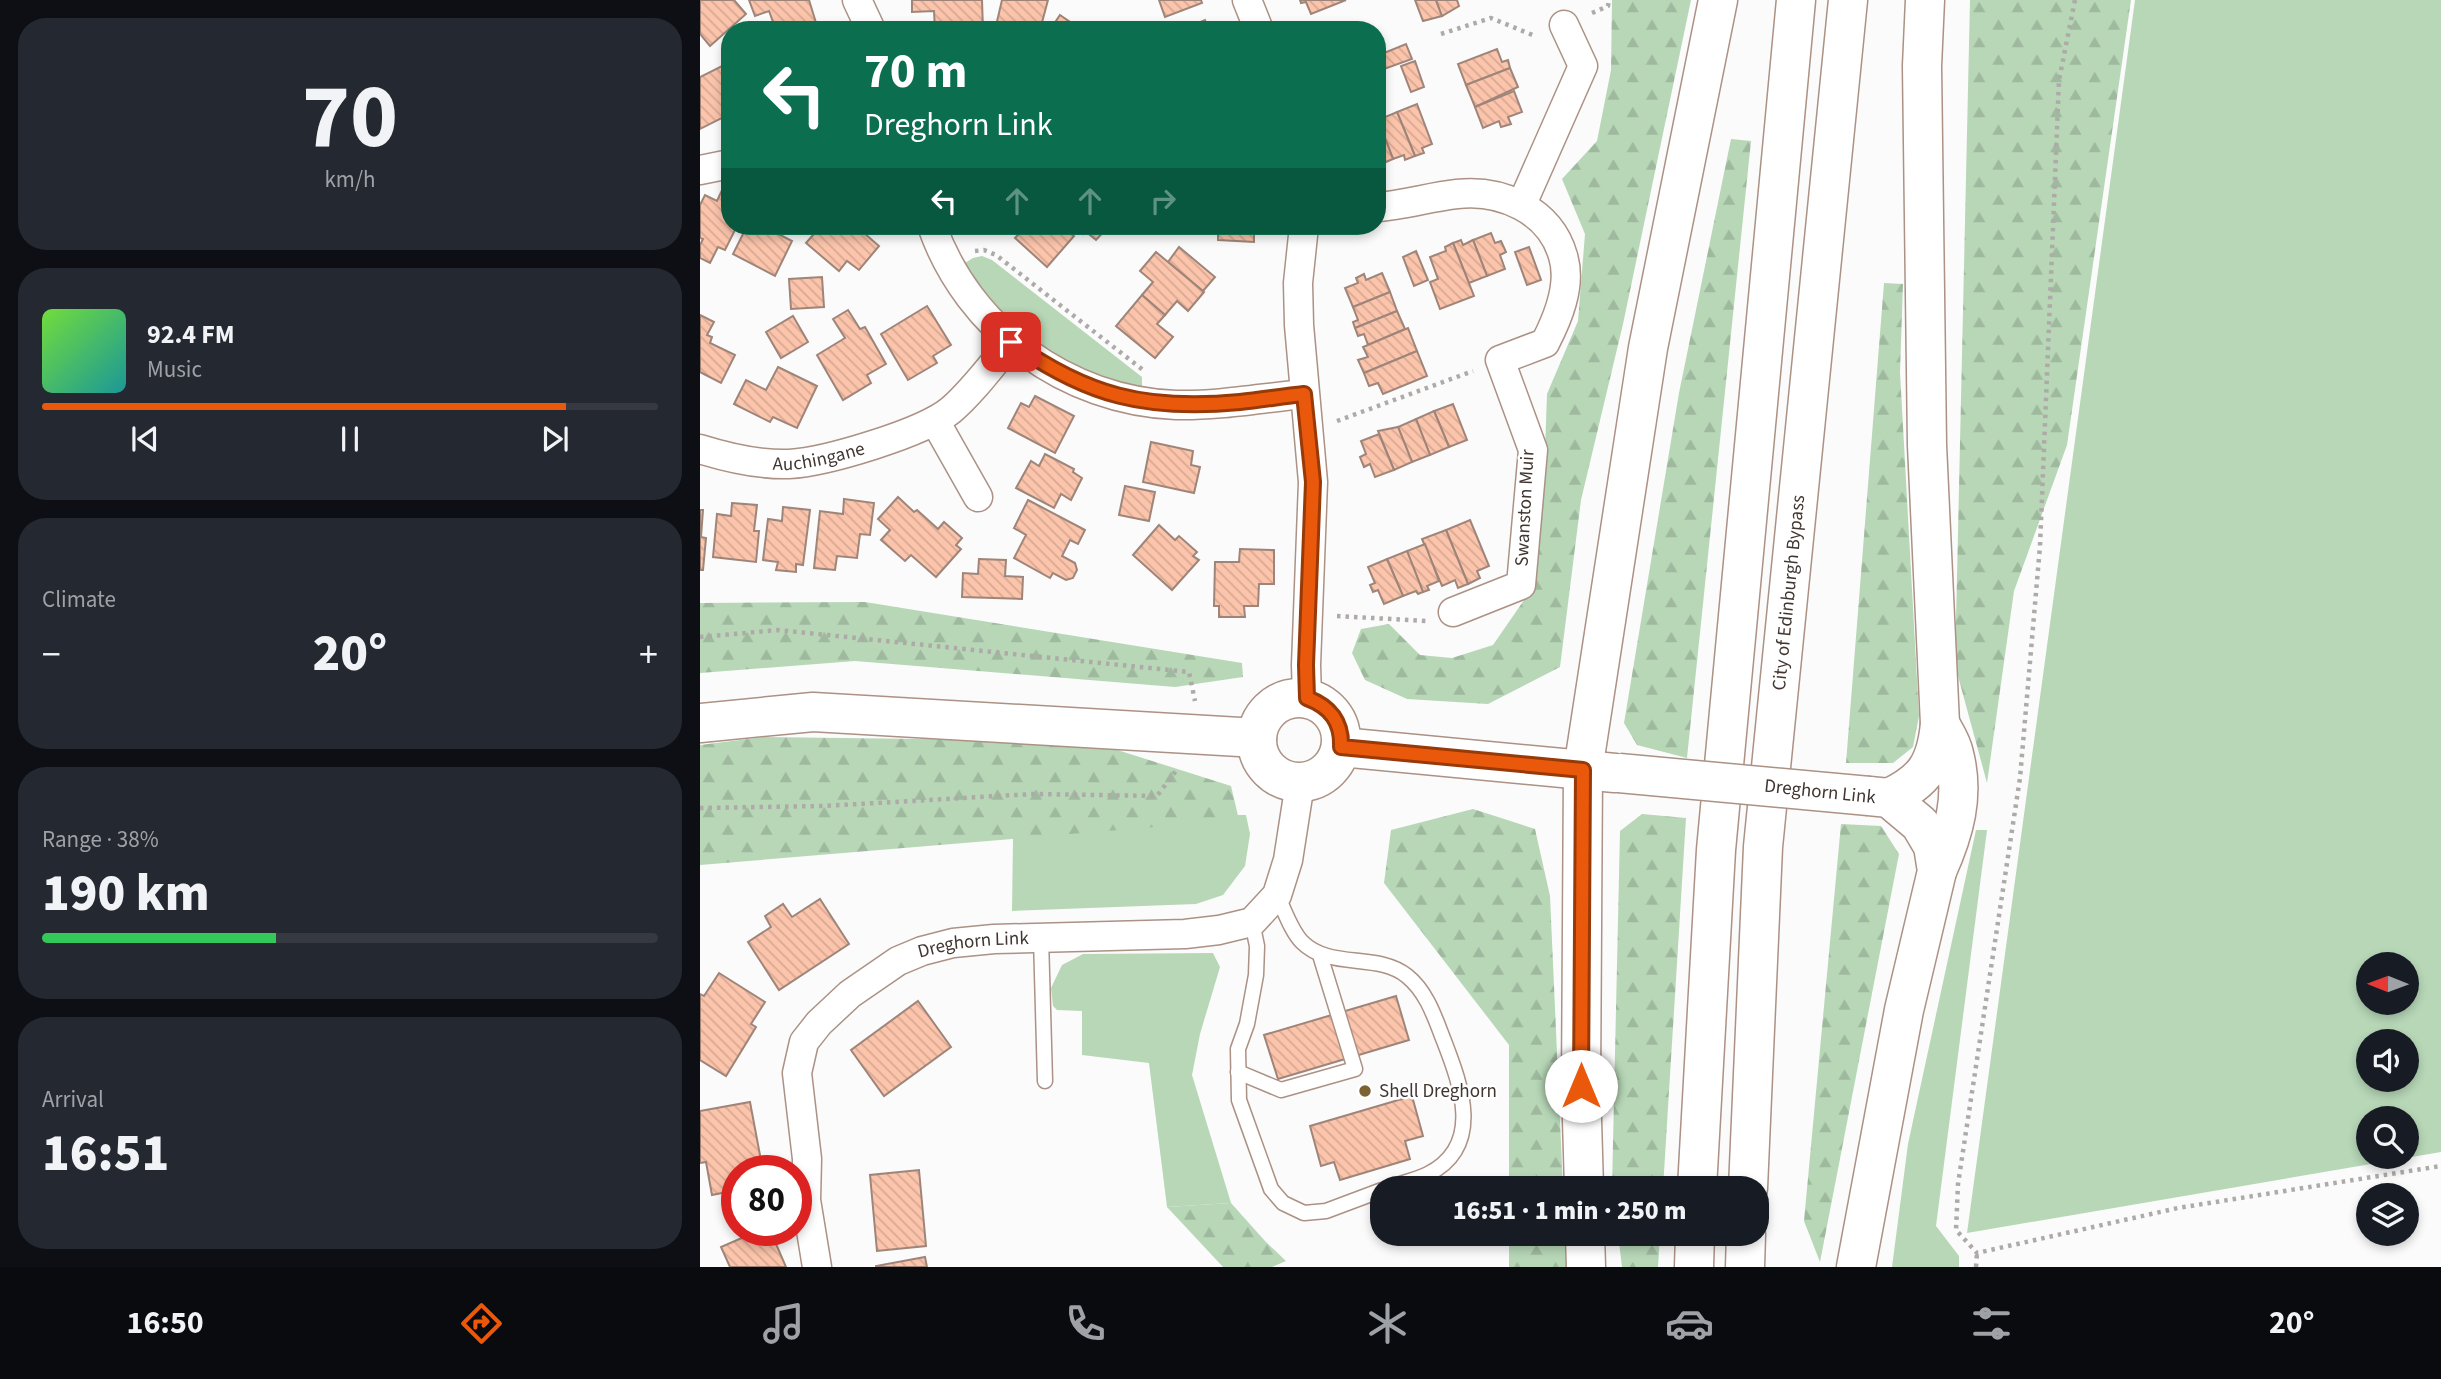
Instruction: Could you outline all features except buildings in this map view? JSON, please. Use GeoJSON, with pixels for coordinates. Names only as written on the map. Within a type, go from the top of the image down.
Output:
{"type":"FeatureCollection","features":[{"type":"Feature","properties":{"kind":"main road"},"geometry":{"type":"LineString","coordinates":[[1584,1176],[1581,1086],[1601,771],[1648,348],[1718,0]]}},
{"type":"Feature","properties":{"kind":"main road"},"geometry":{"type":"LineString","coordinates":[[1697,1176],[1716,850],[1796,0]]}},
{"type":"Feature","properties":{"kind":"main road","name":"City of Edinburgh Bypass"},"geometry":{"type":"LineString","coordinates":[[1749,1176],[1763,847],[1848,0]]}},
{"type":"Feature","properties":{"kind":"main road"},"geometry":{"type":"LineString","coordinates":[[1879,797],[1910,788],[1926,772],[1937,748],[1940,724],[1927,445],[1923,66],[1925,0]]}},
{"type":"Feature","properties":{"kind":"main road"},"geometry":{"type":"LineString","coordinates":[[1293,698],[1320,702],[1338,721],[1342,734],[1336,761],[1327,773],[1315,780],[1300,783],[1287,781],[1264,764],[1258,751],[1257,737],[1260,723],[1268,711],[1279,702],[1293,698]]}},
{"type":"Feature","properties":{"kind":"main road"},"geometry":{"type":"LineString","coordinates":[[700,723],[813,712],[1257,737]]}},
{"type":"Feature","properties":{"kind":"main road"},"geometry":{"type":"LineString","coordinates":[[1937,871],[1951,840],[1959,788],[1954,752],[1940,724]]}},
{"type":"Feature","properties":{"kind":"main road","name":"Dreghorn Link"},"geometry":{"type":"LineString","coordinates":[[1341,747],[1879,797],[1920,824],[1933,846],[1937,871],[1904,1010],[1856,1267]]}},
{"type":"Feature","properties":{"kind":"main road"},"geometry":{"type":"LineString","coordinates":[[1585,1246],[1586,1267]]}},
{"type":"Feature","properties":{"kind":"main road"},"geometry":{"type":"LineString","coordinates":[[1694,1267],[1695,1246]]}},
{"type":"Feature","properties":{"kind":"main road"},"geometry":{"type":"LineString","coordinates":[[1745,1246],[1745,1267]]}},
{"type":"Feature","properties":{"kind":"street"},"geometry":{"type":"LineString","coordinates":[[857,0],[867,21]]}},
{"type":"Feature","properties":{"kind":"street"},"geometry":{"type":"LineString","coordinates":[[1247,0],[1255,21]]}},
{"type":"Feature","properties":{"kind":"street"},"geometry":{"type":"LineString","coordinates":[[1522,204],[1583,66],[1564,24]]}},
{"type":"Feature","properties":{"kind":"street"},"geometry":{"type":"LineString","coordinates":[[700,170],[721,166]]}},
{"type":"Feature","properties":{"kind":"street"},"geometry":{"type":"LineString","coordinates":[[1386,206],[1458,194],[1496,196],[1522,204],[1542,220],[1564,257],[1565,277],[1559,315],[1545,343],[1500,360]]}},
{"type":"Feature","properties":{"kind":"street"},"geometry":{"type":"LineString","coordinates":[[936,235],[946,259],[970,298],[1011,342],[1040,363],[1083,385],[1106,394],[1152,402],[1202,404],[1304,394]]}},
{"type":"Feature","properties":{"kind":"street"},"geometry":{"type":"LineString","coordinates":[[1303,235],[1298,283],[1299,325],[1313,482],[1307,698]]}},
{"type":"Feature","properties":{"kind":"street","name":"Auchingane"},"geometry":{"type":"LineString","coordinates":[[700,449],[757,463],[790,464],[820,459],[896,437],[935,421],[958,403],[1011,342]]}},
{"type":"Feature","properties":{"kind":"street","name":"Swanston Muir"},"geometry":{"type":"LineString","coordinates":[[1453,612],[1521,585],[1533,450],[1500,360]]}},
{"type":"Feature","properties":{"kind":"street"},"geometry":{"type":"LineString","coordinates":[[935,421],[978,497]]}},
{"type":"Feature","properties":{"kind":"street"},"geometry":{"type":"LineString","coordinates":[[1252,922],[1277,895],[1288,860],[1300,783]]}},
{"type":"Feature","properties":{"kind":"street","name":"Dreghorn Link"},"geometry":{"type":"LineString","coordinates":[[817,1267],[806,1200],[807,1159],[797,1073],[799,1056],[804,1042],[818,1023],[850,994],[898,961],[953,943],[1185,934],[1252,922]]}},
{"type":"Feature","properties":{"kind":"lane"},"geometry":{"type":"LineString","coordinates":[[1277,895],[1301,941],[1320,955],[1380,964],[1407,976],[1428,1000],[1459,1079],[1465,1112],[1461,1139],[1446,1162],[1421,1176]]}},
{"type":"Feature","properties":{"kind":"lane"},"geometry":{"type":"LineString","coordinates":[[1252,922],[1257,946],[1256,975],[1247,1024],[1238,1049],[1238,1100],[1271,1189],[1283,1203],[1304,1213],[1326,1211],[1370,1194]]}},
{"type":"Feature","properties":{"kind":"lane"},"geometry":{"type":"LineString","coordinates":[[1041,938],[1045,1081]]}},
{"type":"Feature","properties":{"kind":"lane"},"geometry":{"type":"LineString","coordinates":[[1238,1072],[1281,1090],[1355,1069],[1320,955]]}},
{"type":"Feature","properties":{"kind":"path"},"geometry":{"type":"LineString","coordinates":[[1441,34],[1491,18],[1535,36],[1608,6],[1609,0]]}},
{"type":"Feature","properties":{"kind":"path"},"geometry":{"type":"LineString","coordinates":[[1976,1267],[1977,1253],[1956,1230],[1958,1184],[2020,778],[2040,546],[2059,80],[2075,0]]}},
{"type":"Feature","properties":{"kind":"path"},"geometry":{"type":"LineString","coordinates":[[946,259],[984,250],[996,255],[1150,375],[1152,402]]}},
{"type":"Feature","properties":{"kind":"path"},"geometry":{"type":"LineString","coordinates":[[1309,432],[1500,360]]}},
{"type":"Feature","properties":{"kind":"path"},"geometry":{"type":"LineString","coordinates":[[1309,614],[1425,621],[1453,612]]}},
{"type":"Feature","properties":{"kind":"path"},"geometry":{"type":"LineString","coordinates":[[700,637],[778,629],[1188,672],[1202,734],[1157,796],[1033,794],[824,806],[700,808]]}},
{"type":"Feature","properties":{"kind":"path"},"geometry":{"type":"LineString","coordinates":[[1977,1253],[2178,1208],[2441,1166]]}},
{"type":"Feature","properties":{"kind":"green space"},"geometry":{"type":"Polygon","coordinates":[[[1612,0],[1691,0],[1623,324],[1581,500],[1560,667],[1488,704],[1407,699],[1365,680],[1352,653],[1361,629],[1389,624],[1420,655],[1452,658],[1493,645],[1533,587],[1544,478],[1547,394],[1578,321],[1585,234],[1562,179],[1597,141],[1611,70],[1612,0]]]}},
{"type":"Feature","properties":{"kind":"green space"},"geometry":{"type":"Polygon","coordinates":[[[1970,0],[2131,0],[2067,445],[2014,591],[1987,783],[1955,665],[1970,0]]]}},
{"type":"Feature","properties":{"kind":"green space"},"geometry":{"type":"Polygon","coordinates":[[[2135,0],[2441,0],[2441,1152],[2419,1156],[2419,1106],[2356,1106],[2356,1167],[1967,1233],[2135,0]]]}},
{"type":"Feature","properties":{"kind":"green space"},"geometry":{"type":"Polygon","coordinates":[[[1731,139],[1751,141],[1687,758],[1637,745],[1624,723],[1679,393],[1731,139]]]}},
{"type":"Feature","properties":{"kind":"green space"},"geometry":{"type":"Polygon","coordinates":[[[982,256],[992,260],[1142,377],[1142,387],[1113,379],[1062,358],[1019,328],[1000,309],[965,263],[982,256]]]}},
{"type":"Feature","properties":{"kind":"green space"},"geometry":{"type":"Polygon","coordinates":[[[1884,283],[1903,284],[1900,372],[1919,716],[1913,747],[1893,763],[1846,763],[1884,283]]]}},
{"type":"Feature","properties":{"kind":"green space"},"geometry":{"type":"Polygon","coordinates":[[[865,602],[1242,663],[1243,677],[1175,687],[855,661],[700,673],[700,603],[865,602]]]}},
{"type":"Feature","properties":{"kind":"green space"},"geometry":{"type":"Polygon","coordinates":[[[764,737],[1089,741],[1231,786],[1239,820],[700,865],[700,745],[764,737]]]}},
{"type":"Feature","properties":{"kind":"green space"},"geometry":{"type":"Polygon","coordinates":[[[1473,809],[1535,829],[1550,896],[1562,1176],[1509,1176],[1509,1045],[1384,883],[1391,830],[1473,809]]]}},
{"type":"Feature","properties":{"kind":"green space"},"geometry":{"type":"Polygon","coordinates":[[[1642,814],[1686,818],[1664,1176],[1612,1176],[1620,831],[1642,814]]]}},
{"type":"Feature","properties":{"kind":"green space"},"geometry":{"type":"Polygon","coordinates":[[[1238,815],[1246,815],[1250,834],[1245,866],[1223,895],[1196,904],[1012,911],[1013,838],[1238,819],[1238,815]]]}},
{"type":"Feature","properties":{"kind":"green space"},"geometry":{"type":"Polygon","coordinates":[[[1841,824],[1881,826],[1899,854],[1820,1262],[1804,1221],[1841,824]]]}},
{"type":"Feature","properties":{"kind":"green space"},"geometry":{"type":"Polygon","coordinates":[[[1976,830],[1987,830],[1936,1226],[1959,1256],[1959,1267],[1892,1267],[1908,1144],[1976,830]]]}},
{"type":"Feature","properties":{"kind":"green space"},"geometry":{"type":"Polygon","coordinates":[[[1213,953],[1220,967],[1200,1034],[1192,1075],[1231,1203],[1167,1207],[1149,1063],[1082,1055],[1082,1011],[1057,1010],[1053,1006],[1051,988],[1062,965],[1083,954],[1213,953]]]}},
{"type":"Feature","properties":{"kind":"green space"},"geometry":{"type":"Polygon","coordinates":[[[1231,1203],[1286,1261],[1272,1267],[1223,1267],[1167,1207],[1231,1203]]]}},
{"type":"Feature","properties":{"kind":"green space"},"geometry":{"type":"Polygon","coordinates":[[[1509,1246],[1566,1246],[1567,1267],[1509,1267],[1509,1246]]]}},
{"type":"Feature","properties":{"kind":"green space"},"geometry":{"type":"Polygon","coordinates":[[[1619,1246],[1659,1246],[1658,1267],[1622,1267],[1619,1246]]]}},
{"type":"Feature","properties":{"kind":"place","name":"Shell Dreghorn"},"geometry":{"type":"Point","coordinates":[1365,1091]}},
{"type":"Feature","properties":{"kind":"route"},"geometry":{"type":"LineString","coordinates":[[1011,342],[1064,377],[1106,394],[1131,400],[1175,405],[1241,402],[1304,394],[1313,482],[1307,698],[1320,702],[1338,721],[1342,734],[1341,747],[1583,770],[1581,1086]]}}]}
